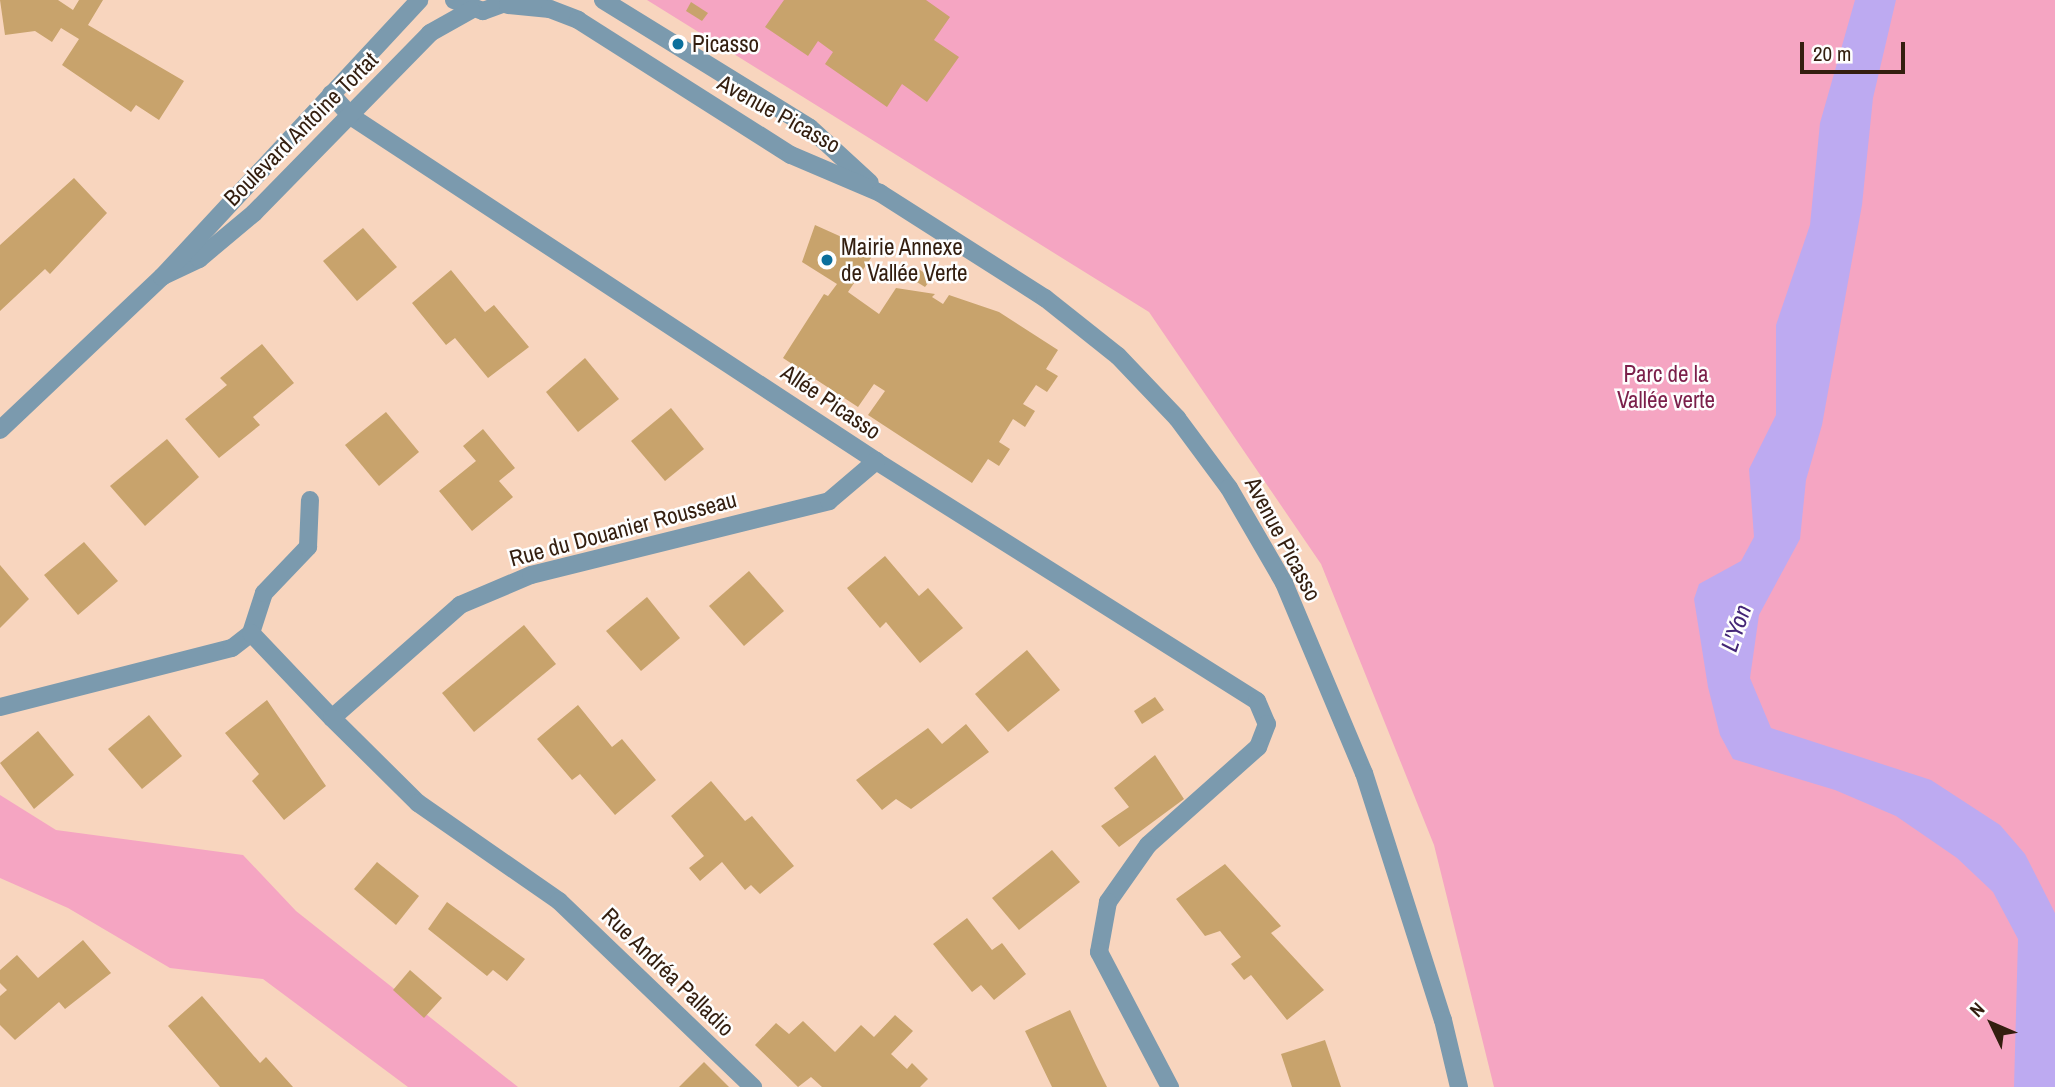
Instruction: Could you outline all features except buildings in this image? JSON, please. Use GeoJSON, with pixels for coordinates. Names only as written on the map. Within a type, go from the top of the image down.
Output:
{"type":"FeatureCollection","features":[{"type":"Feature","properties":{"kind":"street","name":"Boulevard Antoine Tortat"},"geometry":{"type":"LineString","coordinates":[[0,430],[162,277],[419,0]]}},
{"type":"Feature","properties":{"kind":"street"},"geometry":{"type":"LineString","coordinates":[[454,0],[471,10]]}},
{"type":"Feature","properties":{"kind":"street","name":"Avenue Picasso"},"geometry":{"type":"LineString","coordinates":[[603,0],[810,128],[880,193]]}},
{"type":"Feature","properties":{"kind":"street","name":"Avenue Picasso"},"geometry":{"type":"LineString","coordinates":[[471,10],[510,2],[550,9],[578,20],[791,155],[880,193],[1045,298],[1118,356],[1177,418],[1229,488],[1284,583],[1364,773],[1443,1020],[1459,1087]]}},
{"type":"Feature","properties":{"kind":"street","name":"Boulevard Antoine Tortat"},"geometry":{"type":"LineString","coordinates":[[162,277],[198,260],[235,229],[352,117],[430,33],[471,10]]}},
{"type":"Feature","properties":{"kind":"street","name":"Allée Picasso"},"geometry":{"type":"LineString","coordinates":[[331,94],[352,117],[876,461],[1257,701],[1267,724],[1246,761],[1148,845],[1108,902],[1099,952],[1170,1087]]}},
{"type":"Feature","properties":{"kind":"street","name":"Rue du Douanier Rousseau"},"geometry":{"type":"LineString","coordinates":[[332,718],[460,605],[531,575],[829,501],[876,461]]}},
{"type":"Feature","properties":{"kind":"street"},"geometry":{"type":"LineString","coordinates":[[0,707],[232,648],[251,633],[264,593],[308,547],[310,500]]}},
{"type":"Feature","properties":{"kind":"street"},"geometry":{"type":"LineString","coordinates":[[251,633],[332,718]]}},
{"type":"Feature","properties":{"kind":"street","name":"Rue Andréa Palladio"},"geometry":{"type":"LineString","coordinates":[[332,718],[418,803],[546,898],[559,901],[753,1087]]}},
{"type":"Feature","properties":{"kind":"green space","name":"Parc de la Vallée verte"},"geometry":{"type":"Polygon","coordinates":[[[647,0],[2055,0],[2055,1087],[1494,1087],[1434,845],[1321,564],[1149,312],[647,0]]]}},
{"type":"Feature","properties":{"kind":"green space"},"geometry":{"type":"Polygon","coordinates":[[[0,795],[56,830],[243,855],[296,911],[518,1087],[408,1087],[263,979],[170,968],[68,908],[0,878],[0,795]]]}},
{"type":"Feature","properties":{"kind":"water","name":"L'Yon"},"geometry":{"type":"Polygon","coordinates":[[[1855,0],[1896,0],[1873,98],[1862,205],[1822,425],[1806,480],[1800,539],[1759,615],[1750,678],[1771,728],[1931,780],[2000,825],[2025,854],[2055,913],[2055,1087],[2014,1087],[2018,939],[1993,892],[1957,858],[1896,816],[1835,790],[1733,759],[1720,735],[1708,687],[1694,599],[1699,584],[1741,561],[1754,537],[1749,469],[1776,415],[1776,325],[1810,225],[1820,123],[1855,0]]]}},
{"type":"Feature","properties":{"kind":"place","name":"Picasso"},"geometry":{"type":"Point","coordinates":[678,44]}},
{"type":"Feature","properties":{"kind":"place","name":"Mairie Annexe de Vallée Verte"},"geometry":{"type":"Point","coordinates":[827,260]}}]}
